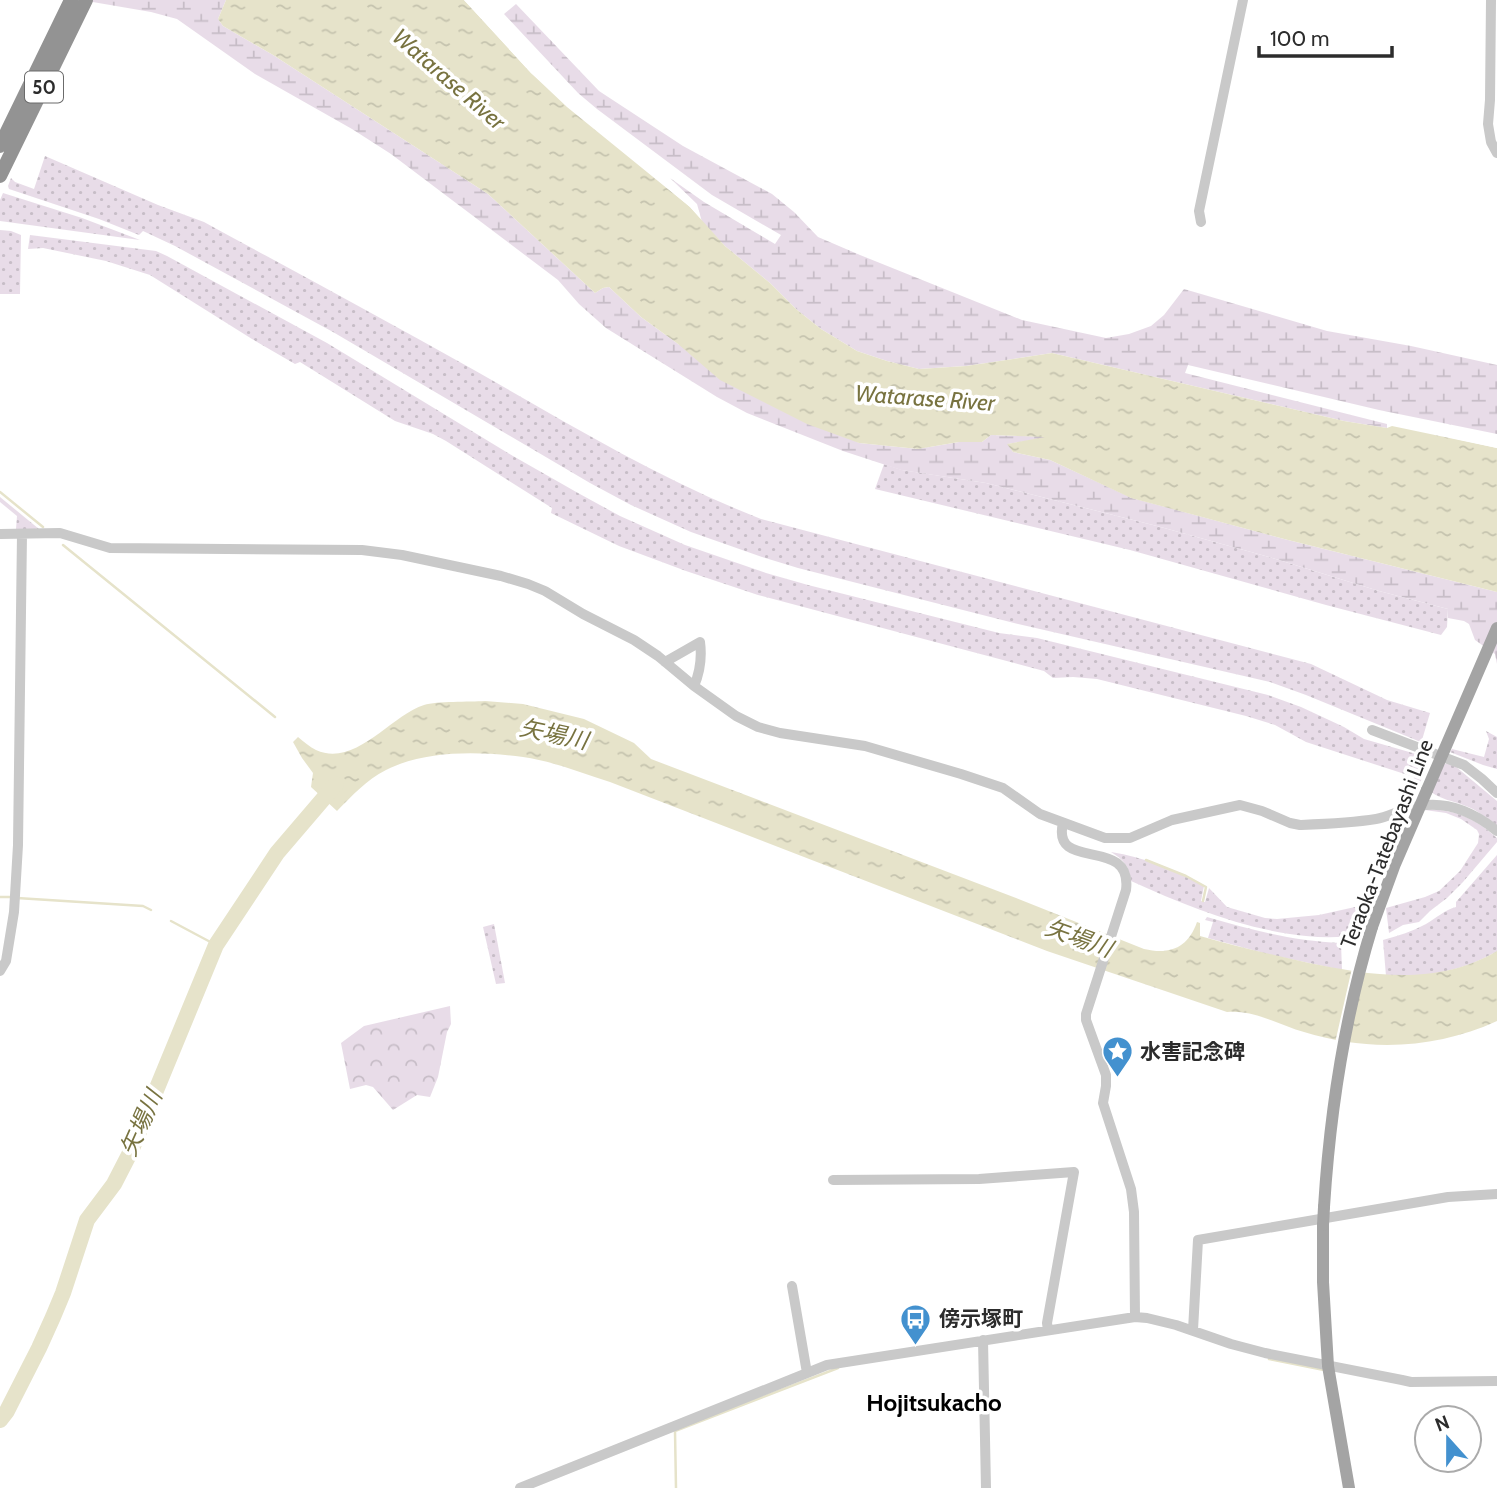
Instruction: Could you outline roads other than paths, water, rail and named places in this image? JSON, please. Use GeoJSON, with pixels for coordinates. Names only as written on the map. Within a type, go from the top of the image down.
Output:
{"type":"FeatureCollection","features":[{"type":"Feature","properties":{"kind":"highway","name":"50"},"geometry":{"type":"LineString","coordinates":[[0,146],[71,0]]}},
{"type":"Feature","properties":{"kind":"highway","name":"50"},"geometry":{"type":"LineString","coordinates":[[1,175],[86,0]]}},
{"type":"Feature","properties":{"kind":"main road","name":"Teraoka-Tatebayashi Line"},"geometry":{"type":"LineString","coordinates":[[1328,1366],[1323,1225],[1336,1078],[1347,1023],[1372,927],[1395,864],[1497,628]]}},
{"type":"Feature","properties":{"kind":"main road"},"geometry":{"type":"LineString","coordinates":[[1328,1366],[1349,1488]]}},
{"type":"Feature","properties":{"kind":"street"},"geometry":{"type":"LineString","coordinates":[[1201,222],[1199,211],[1243,0]]}},
{"type":"Feature","properties":{"kind":"street"},"geometry":{"type":"LineString","coordinates":[[1491,0],[1493,60],[1488,124],[1491,142],[1497,153]]}},
{"type":"Feature","properties":{"kind":"street"},"geometry":{"type":"LineString","coordinates":[[0,534],[60,533],[110,548],[362,550],[402,555],[501,576],[545,591],[634,640],[736,716],[758,727],[865,746],[961,774],[1003,788],[1040,814],[1105,838],[1136,836],[1172,820],[1240,805],[1300,825],[1375,819],[1407,808],[1443,805],[1478,817],[1497,831]]}},
{"type":"Feature","properties":{"kind":"street"},"geometry":{"type":"LineString","coordinates":[[0,971],[6,961],[14,912],[18,845],[22,534]]}},
{"type":"Feature","properties":{"kind":"street"},"geometry":{"type":"LineString","coordinates":[[664,662],[699,642],[701,653],[694,686]]}},
{"type":"Feature","properties":{"kind":"street"},"geometry":{"type":"LineString","coordinates":[[1371,730],[1442,753],[1464,765],[1497,793]]}},
{"type":"Feature","properties":{"kind":"street"},"geometry":{"type":"LineString","coordinates":[[1063,823],[1064,843],[1082,853],[1112,859],[1124,870],[1126,876],[1126,890],[1086,1014],[1087,1026],[1106,1076],[1103,1103],[1131,1189],[1134,1212],[1135,1317]]}},
{"type":"Feature","properties":{"kind":"street"},"geometry":{"type":"LineString","coordinates":[[833,1180],[979,1179],[1074,1172],[1047,1323],[1048,1330]]}},
{"type":"Feature","properties":{"kind":"street"},"geometry":{"type":"LineString","coordinates":[[1193,1331],[1198,1240],[1448,1197],[1497,1194]]}},
{"type":"Feature","properties":{"kind":"street"},"geometry":{"type":"LineString","coordinates":[[792,1286],[807,1373]]}},
{"type":"Feature","properties":{"kind":"street"},"geometry":{"type":"LineString","coordinates":[[520,1488],[834,1363],[1135,1317],[1165,1322],[1265,1353],[1411,1382],[1497,1381]]}},
{"type":"Feature","properties":{"kind":"street"},"geometry":{"type":"LineString","coordinates":[[983,1340],[986,1488]]}},
{"type":"Feature","properties":{"kind":"water","name":"Watarase River"},"geometry":{"type":"Polygon","coordinates":[[[226,0],[464,0],[531,73],[690,207],[725,246],[770,283],[796,309],[821,329],[857,351],[919,369],[966,366],[1052,353],[1344,421],[1387,428],[1392,426],[1497,448],[1497,592],[1131,498],[1050,460],[1013,452],[1007,444],[1045,437],[991,435],[982,442],[959,442],[918,449],[859,443],[807,424],[720,380],[641,317],[609,287],[595,293],[488,194],[273,55],[223,26],[218,19],[226,0]]]}},
{"type":"Feature","properties":{"kind":"water"},"geometry":{"type":"Polygon","coordinates":[[[485,701],[523,704],[584,719],[634,743],[651,759],[1144,949],[1170,950],[1183,944],[1197,922],[1200,923],[1200,936],[1357,972],[1428,974],[1475,962],[1497,951],[1497,1021],[1474,1030],[1426,1042],[1377,1045],[1328,1038],[1256,1015],[1227,1012],[1047,951],[610,782],[534,759],[471,753],[435,756],[401,763],[379,774],[337,811],[311,787],[313,773],[293,742],[298,737],[316,750],[330,754],[345,752],[358,747],[398,719],[424,705],[485,701]]]}},
{"type":"Feature","properties":{"kind":"waterway"},"geometry":{"type":"LineString","coordinates":[[0,492],[43,527]]}},
{"type":"Feature","properties":{"kind":"waterway"},"geometry":{"type":"LineString","coordinates":[[63,545],[275,717]]}},
{"type":"Feature","properties":{"kind":"waterway","name":"矢場川"},"geometry":{"type":"LineString","coordinates":[[0,1420],[7,1411],[53,1317],[87,1220],[114,1184],[131,1151],[216,945],[277,853],[336,784]]}},
{"type":"Feature","properties":{"kind":"waterway"},"geometry":{"type":"LineString","coordinates":[[1146,860],[1206,887],[1203,901]]}},
{"type":"Feature","properties":{"kind":"waterway"},"geometry":{"type":"LineString","coordinates":[[0,897],[11,897]]}},
{"type":"Feature","properties":{"kind":"waterway"},"geometry":{"type":"LineString","coordinates":[[17,898],[143,906],[151,910]]}},
{"type":"Feature","properties":{"kind":"waterway"},"geometry":{"type":"LineString","coordinates":[[171,921],[216,945]]}},
{"type":"Feature","properties":{"kind":"waterway"},"geometry":{"type":"LineString","coordinates":[[1269,1359],[1324,1370]]}},
{"type":"Feature","properties":{"kind":"waterway"},"geometry":{"type":"LineString","coordinates":[[676,1488],[675,1431],[838,1368]]}},
{"type":"Feature","properties":{"kind":"place","name":"水害記念碑"},"geometry":{"type":"Point","coordinates":[1117,1079]}},
{"type":"Feature","properties":{"kind":"place","name":"傍示塚町"},"geometry":{"type":"Point","coordinates":[916,1346]}},
{"type":"Feature","properties":{"kind":"district","name":"Hojitsukacho"},"geometry":{"type":"Point","coordinates":[934,1403]}}]}
